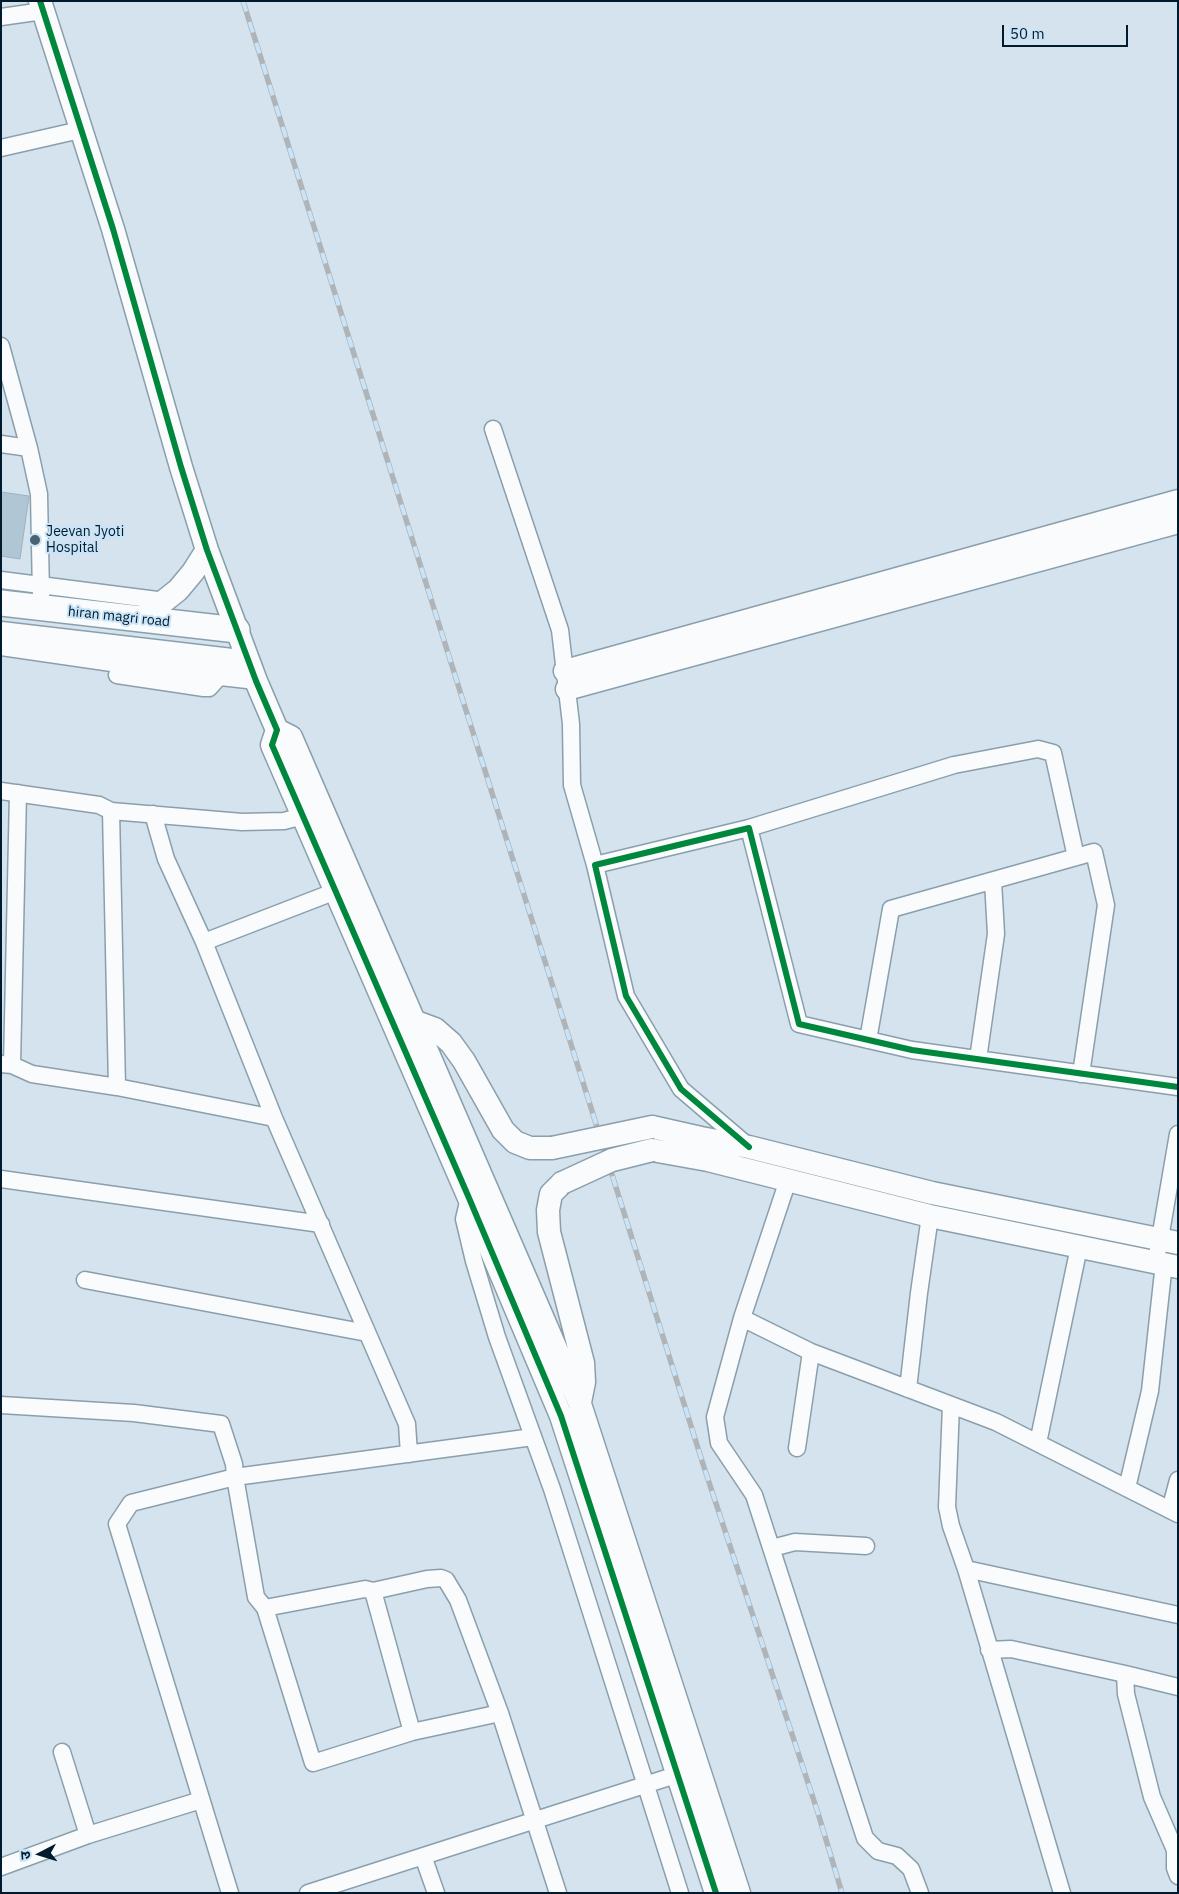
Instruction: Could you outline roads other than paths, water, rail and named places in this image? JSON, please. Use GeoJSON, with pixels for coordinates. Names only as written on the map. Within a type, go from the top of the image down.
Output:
{"type":"FeatureCollection","features":[{"type":"Feature","properties":{"kind":"main road","name":"hiran magri road"},"geometry":{"type":"LineString","coordinates":[[1,603],[40,597],[140,620],[237,630]]}},
{"type":"Feature","properties":{"kind":"street"},"geometry":{"type":"LineString","coordinates":[[1,17],[41,6],[113,229],[181,467],[207,550],[252,672],[277,730],[291,737],[580,1404],[739,1893]]}},
{"type":"Feature","properties":{"kind":"street"},"geometry":{"type":"LineString","coordinates":[[1,148],[80,130]]}},
{"type":"Feature","properties":{"kind":"street"},"geometry":{"type":"LineString","coordinates":[[1,346],[29,448],[39,494],[40,597]]}},
{"type":"Feature","properties":{"kind":"street"},"geometry":{"type":"LineString","coordinates":[[493,430],[560,630],[571,724],[572,785],[626,996],[681,1089],[749,1147]]}},
{"type":"Feature","properties":{"kind":"street"},"geometry":{"type":"LineString","coordinates":[[1,444],[29,448]]}},
{"type":"Feature","properties":{"kind":"street"},"geometry":{"type":"LineString","coordinates":[[566,680],[1178,501]]}},
{"type":"Feature","properties":{"kind":"street"},"geometry":{"type":"LineString","coordinates":[[566,680],[1178,522]]}},
{"type":"Feature","properties":{"kind":"street"},"geometry":{"type":"LineString","coordinates":[[140,620],[178,590],[193,572],[207,550]]}},
{"type":"Feature","properties":{"kind":"street"},"geometry":{"type":"LineString","coordinates":[[1,580],[40,597],[165,602]]}},
{"type":"Feature","properties":{"kind":"street"},"geometry":{"type":"LineString","coordinates":[[1,634],[252,672]]}},
{"type":"Feature","properties":{"kind":"street"},"geometry":{"type":"LineString","coordinates":[[1,648],[220,677],[252,672]]}},
{"type":"Feature","properties":{"kind":"street"},"geometry":{"type":"LineString","coordinates":[[1,658],[204,688],[210,688],[220,677]]}},
{"type":"Feature","properties":{"kind":"street"},"geometry":{"type":"LineString","coordinates":[[277,730],[272,746],[469,1198],[561,1416],[716,1893]]}},
{"type":"Feature","properties":{"kind":"street"},"geometry":{"type":"LineString","coordinates":[[594,865],[749,828],[954,765],[1038,749],[1053,753],[1076,857]]}},
{"type":"Feature","properties":{"kind":"street"},"geometry":{"type":"LineString","coordinates":[[274,1118],[117,1087],[32,1074],[7,1064],[9,792],[99,805],[111,811],[242,822],[284,821],[303,816]]}},
{"type":"Feature","properties":{"kind":"street"},"geometry":{"type":"LineString","coordinates":[[111,811],[117,1087]]}},
{"type":"Feature","properties":{"kind":"street"},"geometry":{"type":"LineString","coordinates":[[154,814],[166,859],[204,942],[274,1118],[407,1424],[409,1454]]}},
{"type":"Feature","properties":{"kind":"street"},"geometry":{"type":"LineString","coordinates":[[749,828],[799,1024],[912,1050],[1178,1087]]}},
{"type":"Feature","properties":{"kind":"street"},"geometry":{"type":"LineString","coordinates":[[868,1040],[891,910],[1094,852],[1106,905],[1081,1074]]}},
{"type":"Feature","properties":{"kind":"street"},"geometry":{"type":"LineString","coordinates":[[978,1059],[996,934],[994,880]]}},
{"type":"Feature","properties":{"kind":"street"},"geometry":{"type":"LineString","coordinates":[[204,942],[336,891]]}},
{"type":"Feature","properties":{"kind":"street"},"geometry":{"type":"LineString","coordinates":[[416,1022],[436,1029],[451,1043],[464,1060],[503,1130],[515,1142],[530,1148],[552,1148],[652,1126],[749,1147],[932,1193],[1169,1241]]}},
{"type":"Feature","properties":{"kind":"street"},"geometry":{"type":"LineString","coordinates":[[1127,1488],[1150,1391],[1169,1241],[1178,1134]]}},
{"type":"Feature","properties":{"kind":"street"},"geometry":{"type":"LineString","coordinates":[[580,1404],[584,1382],[583,1364],[549,1232],[548,1210],[551,1194],[562,1183],[612,1160],[652,1150],[708,1160],[930,1216],[1166,1264]]}},
{"type":"Feature","properties":{"kind":"street"},"geometry":{"type":"LineString","coordinates":[[1,1179],[321,1224]]}},
{"type":"Feature","properties":{"kind":"street"},"geometry":{"type":"LineString","coordinates":[[788,1180],[742,1318],[716,1417],[719,1443],[754,1495],[864,1838],[878,1851],[897,1856],[911,1869],[920,1893]]}},
{"type":"Feature","properties":{"kind":"street"},"geometry":{"type":"LineString","coordinates":[[469,1198],[464,1219],[474,1261],[498,1337],[552,1489],[680,1893]]}},
{"type":"Feature","properties":{"kind":"street"},"geometry":{"type":"LineString","coordinates":[[908,1389],[930,1216]]}},
{"type":"Feature","properties":{"kind":"street"},"geometry":{"type":"LineString","coordinates":[[1038,1443],[1079,1247]]}},
{"type":"Feature","properties":{"kind":"street"},"geometry":{"type":"LineString","coordinates":[[85,1280],[367,1333]]}},
{"type":"Feature","properties":{"kind":"street"},"geometry":{"type":"LineString","coordinates":[[742,1318],[811,1352],[996,1422],[1174,1511],[1178,1480]]}},
{"type":"Feature","properties":{"kind":"street"},"geometry":{"type":"LineString","coordinates":[[797,1448],[811,1352]]}},
{"type":"Feature","properties":{"kind":"street"},"geometry":{"type":"LineString","coordinates":[[1,1405],[134,1413],[221,1424],[234,1464],[256,1597],[265,1608],[313,1763],[412,1732],[500,1713]]}},
{"type":"Feature","properties":{"kind":"street"},"geometry":{"type":"LineString","coordinates":[[951,1405],[947,1507],[951,1526],[966,1569],[1062,1893]]}},
{"type":"Feature","properties":{"kind":"street"},"geometry":{"type":"LineString","coordinates":[[230,1893],[117,1524],[132,1503],[235,1477],[533,1437]]}},
{"type":"Feature","properties":{"kind":"street"},"geometry":{"type":"LineString","coordinates":[[772,1548],[795,1542],[866,1546]]}},
{"type":"Feature","properties":{"kind":"street"},"geometry":{"type":"LineString","coordinates":[[966,1569],[1178,1615]]}},
{"type":"Feature","properties":{"kind":"street"},"geometry":{"type":"LineString","coordinates":[[265,1608],[365,1589],[374,1591],[427,1579],[441,1578],[446,1580],[458,1600],[500,1713],[558,1893]]}},
{"type":"Feature","properties":{"kind":"street"},"geometry":{"type":"LineString","coordinates":[[374,1591],[412,1732]]}},
{"type":"Feature","properties":{"kind":"street"},"geometry":{"type":"LineString","coordinates":[[989,1650],[1011,1650],[1178,1687]]}},
{"type":"Feature","properties":{"kind":"street"},"geometry":{"type":"LineString","coordinates":[[1125,1674],[1126,1694],[1152,1797],[1176,1850],[1175,1868],[1178,1876]]}},
{"type":"Feature","properties":{"kind":"street"},"geometry":{"type":"LineString","coordinates":[[62,1752],[88,1835]]}},
{"type":"Feature","properties":{"kind":"street"},"geometry":{"type":"LineString","coordinates":[[312,1892],[678,1774]]}},
{"type":"Feature","properties":{"kind":"street"},"geometry":{"type":"LineString","coordinates":[[1,1867],[88,1835],[201,1800]]}},
{"type":"Feature","properties":{"kind":"street"},"geometry":{"type":"LineString","coordinates":[[422,1856],[436,1893]]}},
{"type":"Feature","properties":{"kind":"railway"},"geometry":{"type":"LineString","coordinates":[[243,1],[703,1464],[818,1813],[842,1893]]}},
{"type":"Feature","properties":{"kind":"place","name":"Jeevan Jyoti Hospital"},"geometry":{"type":"Point","coordinates":[35,540]}}]}
